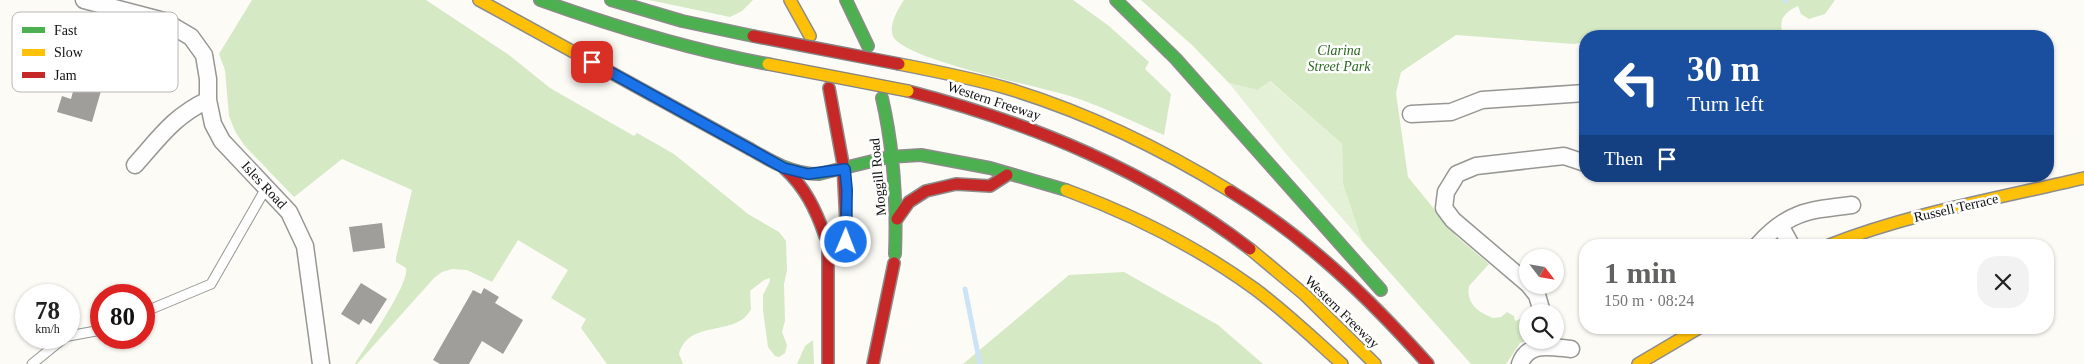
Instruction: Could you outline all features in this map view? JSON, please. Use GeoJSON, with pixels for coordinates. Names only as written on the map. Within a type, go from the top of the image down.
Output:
{"type":"FeatureCollection","features":[{"type":"Feature","properties":{"kind":"main road"},"geometry":{"type":"LineString","coordinates":[[479,0],[784,168],[798,179],[827,241],[830,272],[828,364]]}},
{"type":"Feature","properties":{"kind":"main road","name":"Western Freeway"},"geometry":{"type":"LineString","coordinates":[[540,0],[650,37],[734,58],[908,90],[979,110],[1055,138],[1094,155],[1174,197],[1246,246],[1325,314],[1375,364]]}},
{"type":"Feature","properties":{"kind":"main road","name":"Western Freeway"},"geometry":{"type":"LineString","coordinates":[[611,0],[682,21],[980,81],[1061,107],[1165,153],[1215,180],[1260,211],[1347,279],[1428,364]]}},
{"type":"Feature","properties":{"kind":"main road"},"geometry":{"type":"LineString","coordinates":[[790,0],[810,36]]}},
{"type":"Feature","properties":{"kind":"main road"},"geometry":{"type":"LineString","coordinates":[[846,0],[868,46]]}},
{"type":"Feature","properties":{"kind":"main road"},"geometry":{"type":"LineString","coordinates":[[1106,0],[1146,30]]}},
{"type":"Feature","properties":{"kind":"main road"},"geometry":{"type":"LineString","coordinates":[[1116,0],[1204,89],[1388,298]]}},
{"type":"Feature","properties":{"kind":"main road"},"geometry":{"type":"LineString","coordinates":[[829,88],[838,123],[845,169],[847,196],[846,242]]}},
{"type":"Feature","properties":{"kind":"main road","name":"Moggill Road"},"geometry":{"type":"LineString","coordinates":[[873,364],[895,259],[897,219],[894,156],[882,98]]}},
{"type":"Feature","properties":{"kind":"main road"},"geometry":{"type":"LineString","coordinates":[[784,168],[808,174],[845,169],[894,156],[922,155],[1011,173],[1061,188],[1101,203],[1166,234],[1214,262],[1255,290],[1342,364]]}},
{"type":"Feature","properties":{"kind":"main road"},"geometry":{"type":"LineString","coordinates":[[897,219],[904,207],[923,192],[958,184],[990,186],[1011,173]]}},
{"type":"Feature","properties":{"kind":"main road","name":"Russell Terrace"},"geometry":{"type":"LineString","coordinates":[[1844,239],[1915,218],[2084,178]]}},
{"type":"Feature","properties":{"kind":"main road"},"geometry":{"type":"LineString","coordinates":[[1638,364],[1689,334]]}},
{"type":"Feature","properties":{"kind":"street","name":"Isles Road"},"geometry":{"type":"LineString","coordinates":[[84,0],[130,12]]}},
{"type":"Feature","properties":{"kind":"street","name":"Isles Road"},"geometry":{"type":"LineString","coordinates":[[178,29],[191,37],[204,55],[208,79],[208,100],[213,124],[222,141],[289,212],[305,246],[321,364]]}},
{"type":"Feature","properties":{"kind":"street"},"geometry":{"type":"LineString","coordinates":[[1411,114],[1451,112],[1482,100],[1579,93]]}},
{"type":"Feature","properties":{"kind":"street"},"geometry":{"type":"LineString","coordinates":[[135,165],[172,122],[208,100]]}},
{"type":"Feature","properties":{"kind":"street"},"geometry":{"type":"LineString","coordinates":[[1519,276],[1453,220],[1444,208],[1446,192],[1457,174],[1476,166],[1564,156],[1579,161]]}},
{"type":"Feature","properties":{"kind":"street"},"geometry":{"type":"LineString","coordinates":[[1765,239],[1780,225],[1802,212],[1852,205]]}},
{"type":"Feature","properties":{"kind":"street"},"geometry":{"type":"LineString","coordinates":[[1780,225],[1788,239]]}},
{"type":"Feature","properties":{"kind":"street"},"geometry":{"type":"LineString","coordinates":[[1564,348],[1570,349]]}},
{"type":"Feature","properties":{"kind":"street"},"geometry":{"type":"LineString","coordinates":[[1520,364],[1527,351],[1531,349]]}},
{"type":"Feature","properties":{"kind":"lane"},"geometry":{"type":"LineString","coordinates":[[155,307],[211,284],[266,188]]}},
{"type":"Feature","properties":{"kind":"lane"},"geometry":{"type":"LineString","coordinates":[[32,364],[50,349]]}},
{"type":"Feature","properties":{"kind":"green space"},"geometry":{"type":"Polygon","coordinates":[[[252,0],[426,0],[509,55],[550,88],[634,136],[637,133],[674,154],[748,214],[779,232],[786,241],[785,321],[782,332],[787,345],[785,353],[779,357],[775,356],[768,347],[763,295],[770,278],[764,280],[750,291],[751,309],[744,318],[735,323],[692,336],[684,343],[679,354],[683,364],[607,364],[581,328],[586,319],[551,298],[568,270],[518,240],[492,282],[467,270],[452,269],[442,272],[434,278],[355,364],[394,301],[405,276],[406,268],[396,262],[396,258],[412,190],[342,159],[294,197],[244,145],[235,131],[229,116],[225,70],[219,54],[252,0]]]}},
{"type":"Feature","properties":{"kind":"green space"},"geometry":{"type":"Polygon","coordinates":[[[649,0],[753,0],[742,11],[730,17],[649,0]]]}},
{"type":"Feature","properties":{"kind":"green space"},"geometry":{"type":"Polygon","coordinates":[[[904,0],[1073,0],[1109,26],[1149,62],[1145,69],[1171,94],[1164,135],[1082,100],[948,64],[905,47],[892,34],[894,18],[904,0]]]}},
{"type":"Feature","properties":{"kind":"green space","name":"Clarina Street Park"},"geometry":{"type":"Polygon","coordinates":[[[1141,0],[1835,0],[1825,14],[1809,19],[1801,14],[1798,6],[1789,11],[1783,18],[1782,30],[1579,30],[1579,43],[1574,44],[1456,35],[1401,72],[1396,93],[1408,177],[1457,237],[1489,264],[1469,286],[1469,298],[1474,306],[1482,313],[1493,318],[1501,317],[1507,312],[1514,316],[1515,321],[1519,319],[1519,344],[1506,364],[1471,364],[1362,241],[1343,184],[1342,144],[1270,81],[1257,90],[1229,83],[1192,45],[1141,0]]]}},
{"type":"Feature","properties":{"kind":"green space"},"geometry":{"type":"Polygon","coordinates":[[[1269,81],[1342,144],[1343,184],[1362,241],[1287,155],[1229,83],[1257,90],[1269,81]]]}},
{"type":"Feature","properties":{"kind":"green space"},"geometry":{"type":"Polygon","coordinates":[[[1124,272],[1218,325],[1263,364],[963,364],[1069,275],[1124,272]]]}},
{"type":"Feature","properties":{"kind":"green space"},"geometry":{"type":"Polygon","coordinates":[[[813,340],[814,364],[797,364],[805,346],[813,340]]]}},
{"type":"Feature","properties":{"kind":"building"},"geometry":{"type":"Polygon","coordinates":[[[73,92],[101,92],[92,122],[57,112],[62,96],[71,99],[73,92]]]}},
{"type":"Feature","properties":{"kind":"building"},"geometry":{"type":"Polygon","coordinates":[[[382,223],[385,248],[353,252],[349,227],[382,223]]]}},
{"type":"Feature","properties":{"kind":"building"},"geometry":{"type":"Polygon","coordinates":[[[361,283],[387,299],[371,324],[363,319],[359,325],[341,314],[361,283]]]}},
{"type":"Feature","properties":{"kind":"building"},"geometry":{"type":"Polygon","coordinates":[[[484,288],[499,297],[495,303],[523,320],[503,354],[482,341],[469,364],[440,364],[433,360],[473,290],[481,294],[484,288]]]}},
{"type":"Feature","properties":{"kind":"waterway"},"geometry":{"type":"LineString","coordinates":[[965,289],[980,364]]}},
{"type":"Feature","properties":{"kind":"traffic: fast"},"geometry":{"type":"LineString","coordinates":[[540,0],[653,37],[710,52],[768,64]]}},
{"type":"Feature","properties":{"kind":"traffic: fast"},"geometry":{"type":"LineString","coordinates":[[611,0],[682,21],[753,36]]}},
{"type":"Feature","properties":{"kind":"traffic: fast"},"geometry":{"type":"LineString","coordinates":[[846,0],[868,46]]}},
{"type":"Feature","properties":{"kind":"traffic: fast"},"geometry":{"type":"LineString","coordinates":[[1116,0],[1176,59],[1381,290]]}},
{"type":"Feature","properties":{"kind":"traffic: fast"},"geometry":{"type":"LineString","coordinates":[[882,98],[894,176],[895,254]]}},
{"type":"Feature","properties":{"kind":"traffic: fast"},"geometry":{"type":"LineString","coordinates":[[750,149],[783,166],[800,172],[819,174],[889,157],[921,155],[990,168],[1066,190]]}},
{"type":"Feature","properties":{"kind":"traffic: slow"},"geometry":{"type":"LineString","coordinates":[[479,0],[750,149]]}},
{"type":"Feature","properties":{"kind":"traffic: slow"},"geometry":{"type":"LineString","coordinates":[[790,0],[810,36]]}},
{"type":"Feature","properties":{"kind":"traffic: slow"},"geometry":{"type":"LineString","coordinates":[[768,64],[908,91]]}},
{"type":"Feature","properties":{"kind":"traffic: slow"},"geometry":{"type":"LineString","coordinates":[[899,64],[993,84],[1065,108],[1122,132],[1177,160],[1230,191]]}},
{"type":"Feature","properties":{"kind":"traffic: slow"},"geometry":{"type":"LineString","coordinates":[[1846,239],[1923,215],[2084,178]]}},
{"type":"Feature","properties":{"kind":"traffic: slow"},"geometry":{"type":"LineString","coordinates":[[1066,190],[1140,221],[1211,259],[1255,289],[1342,364]]}},
{"type":"Feature","properties":{"kind":"traffic: slow"},"geometry":{"type":"LineString","coordinates":[[1250,249],[1305,295],[1375,364]]}},
{"type":"Feature","properties":{"kind":"traffic: slow"},"geometry":{"type":"LineString","coordinates":[[1638,364],[1689,334]]}},
{"type":"Feature","properties":{"kind":"traffic: jam"},"geometry":{"type":"LineString","coordinates":[[753,36],[899,64]]}},
{"type":"Feature","properties":{"kind":"traffic: jam"},"geometry":{"type":"LineString","coordinates":[[829,88],[843,164],[847,242]]}},
{"type":"Feature","properties":{"kind":"traffic: jam"},"geometry":{"type":"LineString","coordinates":[[908,91],[999,118],[1044,134],[1087,153],[1130,173],[1171,196],[1211,221],[1250,249]]}},
{"type":"Feature","properties":{"kind":"traffic: jam"},"geometry":{"type":"LineString","coordinates":[[784,168],[809,199],[825,236]]}},
{"type":"Feature","properties":{"kind":"traffic: jam"},"geometry":{"type":"LineString","coordinates":[[897,219],[909,202],[926,191],[956,184],[990,186],[1007,175]]}},
{"type":"Feature","properties":{"kind":"traffic: jam"},"geometry":{"type":"LineString","coordinates":[[1230,191],[1285,228],[1335,270],[1383,316],[1428,364]]}},
{"type":"Feature","properties":{"kind":"traffic: jam"},"geometry":{"type":"LineString","coordinates":[[828,246],[828,364]]}},
{"type":"Feature","properties":{"kind":"traffic: jam"},"geometry":{"type":"LineString","coordinates":[[873,364],[894,263]]}},
{"type":"Feature","properties":{"kind":"route"},"geometry":{"type":"LineString","coordinates":[[592,62],[784,168],[808,174],[845,169],[847,190],[846,242]]}}]}
